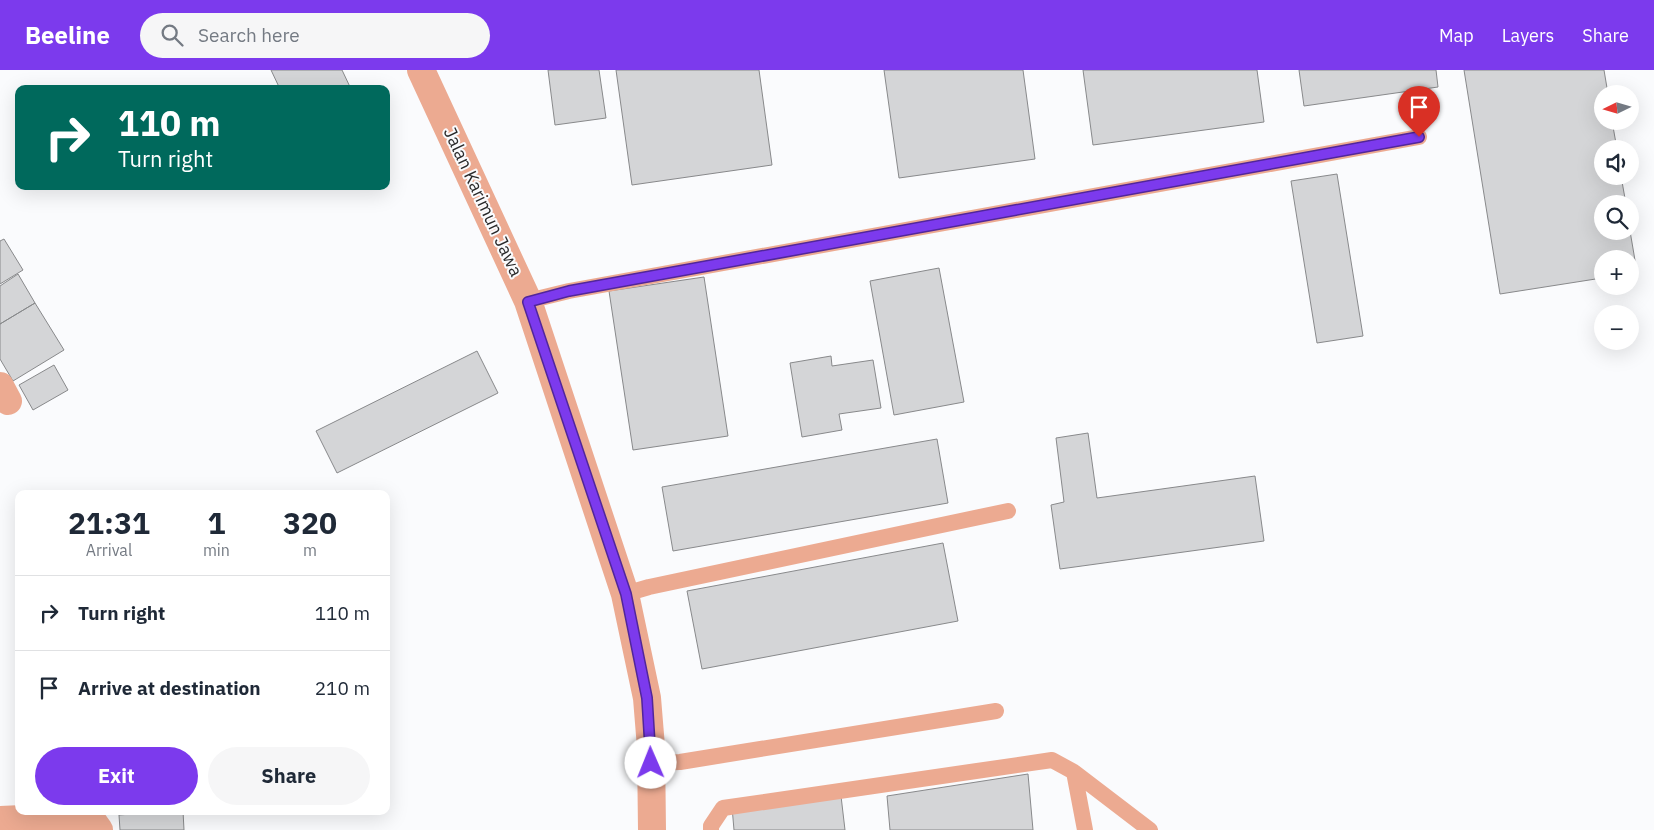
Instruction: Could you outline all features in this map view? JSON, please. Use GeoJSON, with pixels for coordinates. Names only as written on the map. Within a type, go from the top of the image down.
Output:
{"type":"FeatureCollection","features":[{"type":"Feature","properties":{"kind":"street","name":"Jalan Karimun Jawa"},"geometry":{"type":"LineString","coordinates":[[421,70],[528,302],[626,594],[647,698],[651,763],[652,830]]}},
{"type":"Feature","properties":{"kind":"street"},"geometry":{"type":"LineString","coordinates":[[0,820],[89,816],[99,830]]}},
{"type":"Feature","properties":{"kind":"lane"},"geometry":{"type":"LineString","coordinates":[[528,302],[569,291],[1419,137]]}},
{"type":"Feature","properties":{"kind":"lane"},"geometry":{"type":"LineString","coordinates":[[626,594],[650,587],[1008,511]]}},
{"type":"Feature","properties":{"kind":"lane"},"geometry":{"type":"LineString","coordinates":[[651,763],[680,762],[996,711]]}},
{"type":"Feature","properties":{"kind":"lane"},"geometry":{"type":"LineString","coordinates":[[711,830],[711,826],[724,808],[1052,760],[1074,772],[1150,830]]}},
{"type":"Feature","properties":{"kind":"lane"},"geometry":{"type":"LineString","coordinates":[[1074,772],[1085,830]]}},
{"type":"Feature","properties":{"kind":"building"},"geometry":{"type":"Polygon","coordinates":[[[271,70],[342,70],[349,85],[278,85],[271,70]]]}},
{"type":"Feature","properties":{"kind":"building"},"geometry":{"type":"Polygon","coordinates":[[[548,70],[599,70],[606,118],[555,125],[548,70]]]}},
{"type":"Feature","properties":{"kind":"building"},"geometry":{"type":"Polygon","coordinates":[[[616,70],[759,70],[772,165],[632,185],[616,70]]]}},
{"type":"Feature","properties":{"kind":"building"},"geometry":{"type":"Polygon","coordinates":[[[884,70],[1023,70],[1035,159],[899,178],[884,70]]]}},
{"type":"Feature","properties":{"kind":"building"},"geometry":{"type":"Polygon","coordinates":[[[1083,70],[1257,70],[1264,122],[1093,145],[1083,70]]]}},
{"type":"Feature","properties":{"kind":"building"},"geometry":{"type":"Polygon","coordinates":[[[1299,70],[1436,70],[1438,87],[1304,106],[1299,70]]]}},
{"type":"Feature","properties":{"kind":"building"},"geometry":{"type":"Polygon","coordinates":[[[1464,70],[1604,70],[1606,85],[1594,85],[1594,130],[1614,130],[1615,140],[1594,140],[1594,185],[1623,185],[1624,195],[1594,195],[1594,240],[1632,240],[1633,250],[1594,250],[1594,279],[1500,294],[1464,70]]]}},
{"type":"Feature","properties":{"kind":"building"},"geometry":{"type":"Polygon","coordinates":[[[1337,174],[1363,336],[1317,343],[1291,181],[1337,174]]]}},
{"type":"Feature","properties":{"kind":"building"},"geometry":{"type":"Polygon","coordinates":[[[4,239],[23,270],[0,284],[0,241],[4,239]]]}},
{"type":"Feature","properties":{"kind":"building"},"geometry":{"type":"Polygon","coordinates":[[[939,268],[964,402],[894,415],[870,281],[939,268]]]}},
{"type":"Feature","properties":{"kind":"building"},"geometry":{"type":"Polygon","coordinates":[[[18,274],[35,303],[0,324],[0,286],[18,274]]]}},
{"type":"Feature","properties":{"kind":"building"},"geometry":{"type":"Polygon","coordinates":[[[704,277],[728,436],[633,450],[609,291],[704,277]]]}},
{"type":"Feature","properties":{"kind":"building"},"geometry":{"type":"Polygon","coordinates":[[[35,303],[64,350],[13,381],[0,359],[0,324],[35,303]]]}},
{"type":"Feature","properties":{"kind":"building"},"geometry":{"type":"Polygon","coordinates":[[[477,351],[498,393],[337,473],[316,431],[477,351]]]}},
{"type":"Feature","properties":{"kind":"building"},"geometry":{"type":"Polygon","coordinates":[[[831,356],[832,366],[873,360],[881,408],[839,414],[842,430],[802,437],[790,363],[831,356]]]}},
{"type":"Feature","properties":{"kind":"building"},"geometry":{"type":"Polygon","coordinates":[[[54,365],[68,390],[33,410],[19,385],[54,365]]]}},
{"type":"Feature","properties":{"kind":"building"},"geometry":{"type":"Polygon","coordinates":[[[1088,433],[1097,498],[1255,476],[1264,541],[1060,569],[1051,505],[1064,502],[1056,438],[1088,433]]]}},
{"type":"Feature","properties":{"kind":"building"},"geometry":{"type":"Polygon","coordinates":[[[937,439],[948,503],[673,551],[662,487],[937,439]]]}},
{"type":"Feature","properties":{"kind":"building"},"geometry":{"type":"Polygon","coordinates":[[[943,543],[958,621],[702,669],[687,591],[943,543]]]}},
{"type":"Feature","properties":{"kind":"building"},"geometry":{"type":"Polygon","coordinates":[[[1028,774],[1033,830],[890,830],[887,796],[1028,774]]]}},
{"type":"Feature","properties":{"kind":"building"},"geometry":{"type":"Polygon","coordinates":[[[841,796],[845,830],[734,830],[732,807],[841,796]]]}},
{"type":"Feature","properties":{"kind":"building"},"geometry":{"type":"Polygon","coordinates":[[[119,815],[183,815],[184,830],[120,830],[119,815]]]}},
{"type":"Feature","properties":{"kind":"route"},"geometry":{"type":"LineString","coordinates":[[651,763],[647,698],[626,594],[528,302],[569,291],[1419,137]]}}]}
